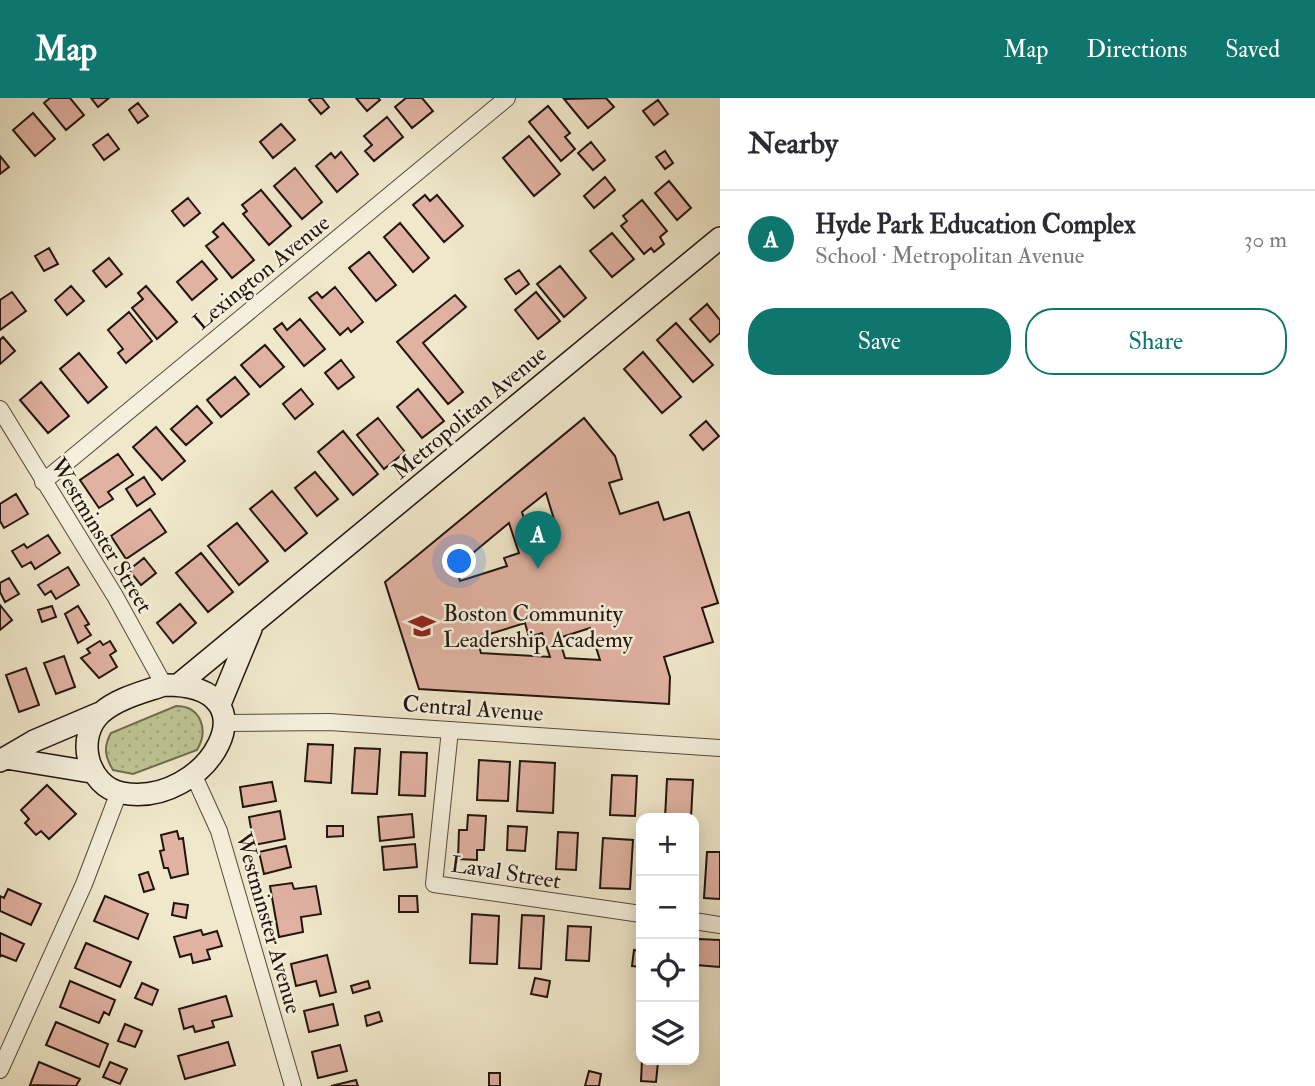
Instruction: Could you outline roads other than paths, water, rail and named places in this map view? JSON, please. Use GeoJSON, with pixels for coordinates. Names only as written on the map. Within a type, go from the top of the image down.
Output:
{"type":"FeatureCollection","features":[{"type":"Feature","properties":{"kind":"street","name":"Lexington Avenue"},"geometry":{"type":"LineString","coordinates":[[43,482],[507,98]]}},
{"type":"Feature","properties":{"kind":"street","name":"Metropolitan Avenue"},"geometry":{"type":"LineString","coordinates":[[171,685],[251,627],[720,238]]}},
{"type":"Feature","properties":{"kind":"street","name":"Westminster Street"},"geometry":{"type":"LineString","coordinates":[[0,410],[171,685]]}},
{"type":"Feature","properties":{"kind":"street","name":"Metropolitan Avenue"},"geometry":{"type":"LineString","coordinates":[[222,713],[251,627]]}},
{"type":"Feature","properties":{"kind":"street"},"geometry":{"type":"LineString","coordinates":[[171,685],[196,687],[209,693],[222,713],[217,750],[210,762],[194,776],[151,792],[119,792],[102,783],[91,772],[3,760],[34,741],[100,713],[129,697],[171,685]]}},
{"type":"Feature","properties":{"kind":"street"},"geometry":{"type":"LineString","coordinates":[[91,772],[88,738],[100,713]]}},
{"type":"Feature","properties":{"kind":"street","name":"Central Avenue"},"geometry":{"type":"LineString","coordinates":[[222,713],[720,748]]}},
{"type":"Feature","properties":{"kind":"street","name":"Laval Street"},"geometry":{"type":"LineString","coordinates":[[450,730],[434,884],[636,914]]}},
{"type":"Feature","properties":{"kind":"street","name":"Westminster Avenue"},"geometry":{"type":"LineString","coordinates":[[194,776],[219,831],[293,1086]]}},
{"type":"Feature","properties":{"kind":"street"},"geometry":{"type":"LineString","coordinates":[[0,1070],[84,884],[119,792]]}},
{"type":"Feature","properties":{"kind":"street"},"geometry":{"type":"LineString","coordinates":[[699,922],[720,925]]}},
{"type":"Feature","properties":{"kind":"place","name":"Hyde Park Education Complex"},"geometry":{"type":"Point","coordinates":[538,569]}},
{"type":"Feature","properties":{"kind":"place","name":"Boston Community Leadership Academy"},"geometry":{"type":"Point","coordinates":[422,626]}}]}
